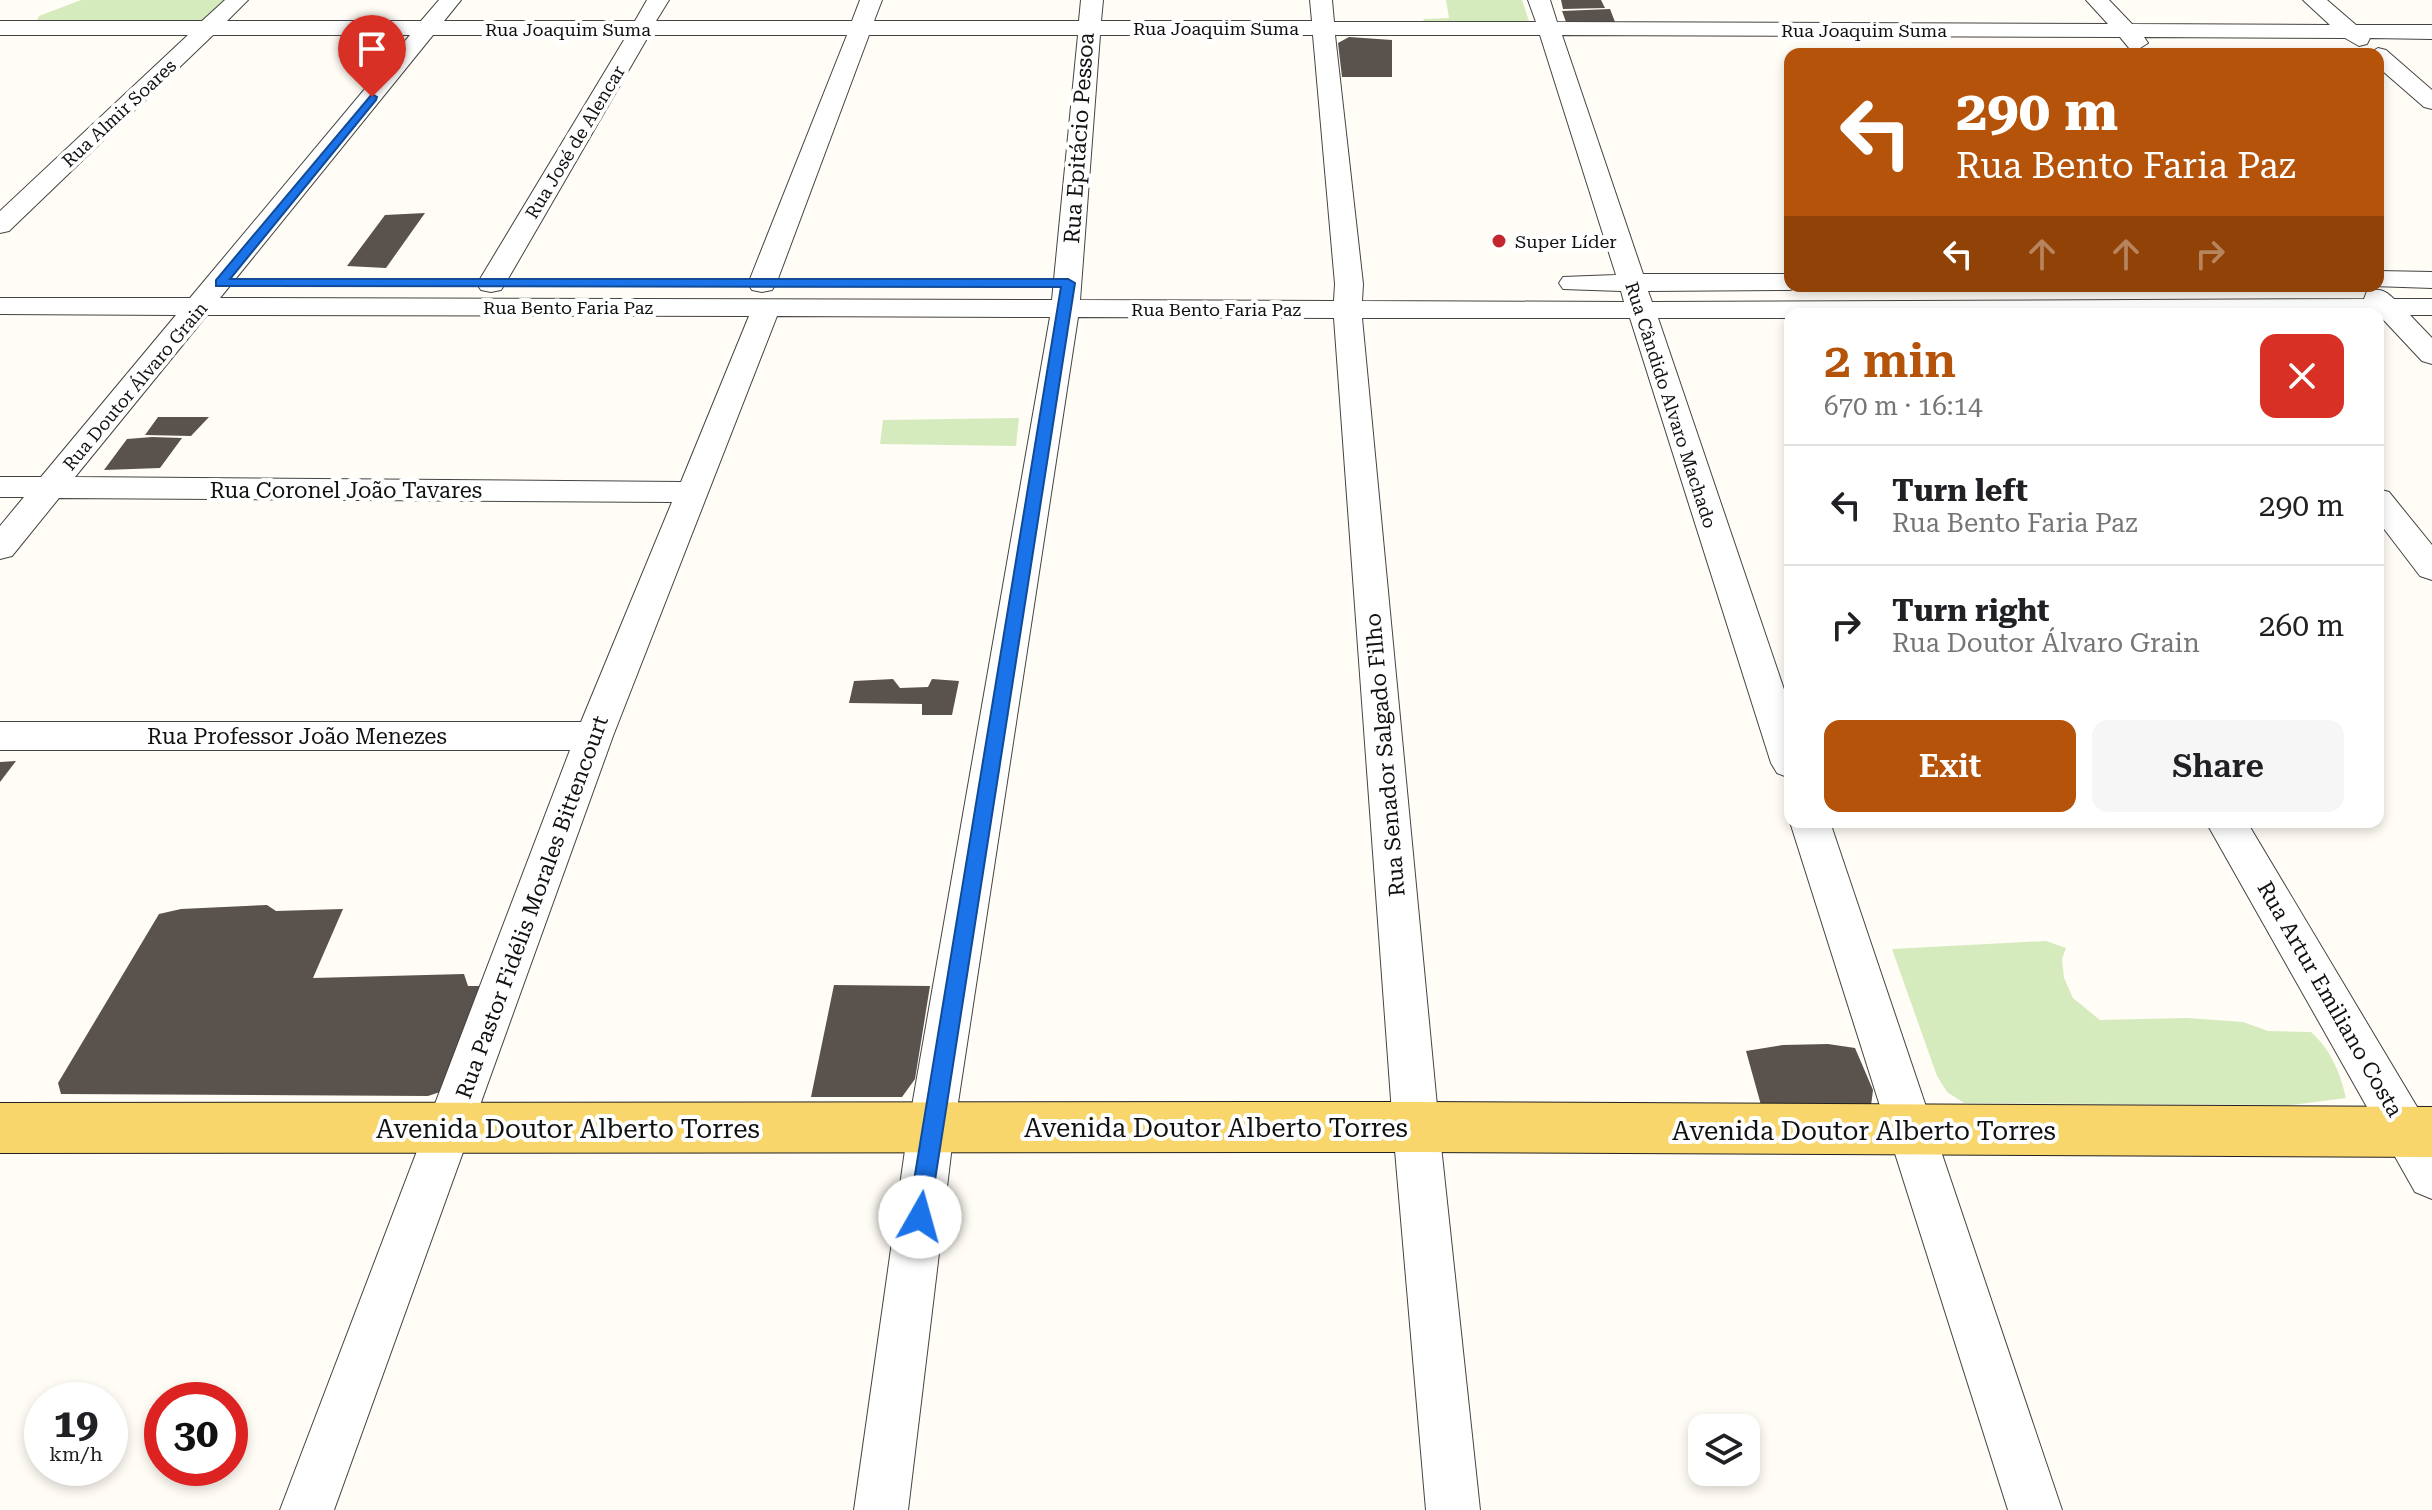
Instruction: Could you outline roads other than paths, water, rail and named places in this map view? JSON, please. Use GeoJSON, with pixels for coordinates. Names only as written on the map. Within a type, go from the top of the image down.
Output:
{"type":"FeatureCollection","features":[{"type":"Feature","properties":{"kind":"main road","name":"Avenida Doutor Alberto Torres"},"geometry":{"type":"LineString","coordinates":[[0,1128],[1416,1127],[1913,1132],[2424,1147]]}},
{"type":"Feature","properties":{"kind":"street","name":"Rua Almir Soares"},"geometry":{"type":"LineString","coordinates":[[0,225],[237,0]]}},
{"type":"Feature","properties":{"kind":"street","name":"Rua Doutor Álvaro Grain"},"geometry":{"type":"LineString","coordinates":[[0,548],[212,294],[450,0]]}},
{"type":"Feature","properties":{"kind":"street","name":"Rua José de Alencar"},"geometry":{"type":"LineString","coordinates":[[491,284],[658,0]]}},
{"type":"Feature","properties":{"kind":"street","name":"Rua Pastor Fidélis Morales Bittencourt"},"geometry":{"type":"LineString","coordinates":[[307,1510],[594,736],[691,492],[871,0]]}},
{"type":"Feature","properties":{"kind":"street","name":"Rua Epitácio Pessoa"},"geometry":{"type":"LineString","coordinates":[[881,1510],[931,1129],[1067,296],[1087,29],[1092,0]]}},
{"type":"Feature","properties":{"kind":"street","name":"Rua Senador Salgado Filho"},"geometry":{"type":"LineString","coordinates":[[1321,0],[1416,1127],[1453,1510]]}},
{"type":"Feature","properties":{"kind":"street","name":"Rua Cândido Alvaro Machado"},"geometry":{"type":"LineString","coordinates":[[1539,0],[1784,745]]}},
{"type":"Feature","properties":{"kind":"street"},"geometry":{"type":"LineString","coordinates":[[2097,0],[2141,48]]}},
{"type":"Feature","properties":{"kind":"street"},"geometry":{"type":"LineString","coordinates":[[2314,0],[2370,48]]}},
{"type":"Feature","properties":{"kind":"street"},"geometry":{"type":"LineString","coordinates":[[0,26],[50,5]]}},
{"type":"Feature","properties":{"kind":"street"},"geometry":{"type":"LineString","coordinates":[[1762,10],[1784,49]]}},
{"type":"Feature","properties":{"kind":"street"},"geometry":{"type":"LineString","coordinates":[[1987,10],[2017,48]]}},
{"type":"Feature","properties":{"kind":"street","name":"Rua Joaquim Suma"},"geometry":{"type":"LineString","coordinates":[[0,26],[2432,32]]}},
{"type":"Feature","properties":{"kind":"street"},"geometry":{"type":"LineString","coordinates":[[2384,60],[2432,102]]}},
{"type":"Feature","properties":{"kind":"street"},"geometry":{"type":"LineString","coordinates":[[2384,279],[2432,280]]}},
{"type":"Feature","properties":{"kind":"street","name":"Rua Bento Faria Paz"},"geometry":{"type":"LineString","coordinates":[[0,283],[212,294],[1635,297],[1864,308]]}},
{"type":"Feature","properties":{"kind":"street","name":"Rua Bento Faria Paz"},"geometry":{"type":"LineString","coordinates":[[1635,297],[1784,283]]}},
{"type":"Feature","properties":{"kind":"street","name":"Rua Bento Faria Paz"},"geometry":{"type":"LineString","coordinates":[[0,306],[212,294],[491,284],[764,296]]}},
{"type":"Feature","properties":{"kind":"street"},"geometry":{"type":"LineString","coordinates":[[2373,292],[2432,355]]}},
{"type":"Feature","properties":{"kind":"street","name":"Rua Bento Faria Paz"},"geometry":{"type":"LineString","coordinates":[[2037,308],[2223,303],[2432,307]]}},
{"type":"Feature","properties":{"kind":"street","name":"Rua Coronel João Tavares"},"geometry":{"type":"LineString","coordinates":[[0,487],[691,492]]}},
{"type":"Feature","properties":{"kind":"street"},"geometry":{"type":"LineString","coordinates":[[2384,507],[2432,568]]}},
{"type":"Feature","properties":{"kind":"street","name":"Rua Professor João Menezes"},"geometry":{"type":"LineString","coordinates":[[0,736],[594,736]]}},
{"type":"Feature","properties":{"kind":"street"},"geometry":{"type":"LineString","coordinates":[[1812,828],[2035,1510]]}},
{"type":"Feature","properties":{"kind":"street","name":"Rua Artur Emiliano Costa"},"geometry":{"type":"LineString","coordinates":[[2230,828],[2424,1147]]}},
{"type":"Feature","properties":{"kind":"place","name":"Super Líder"},"geometry":{"type":"Point","coordinates":[1499,241]}}]}
